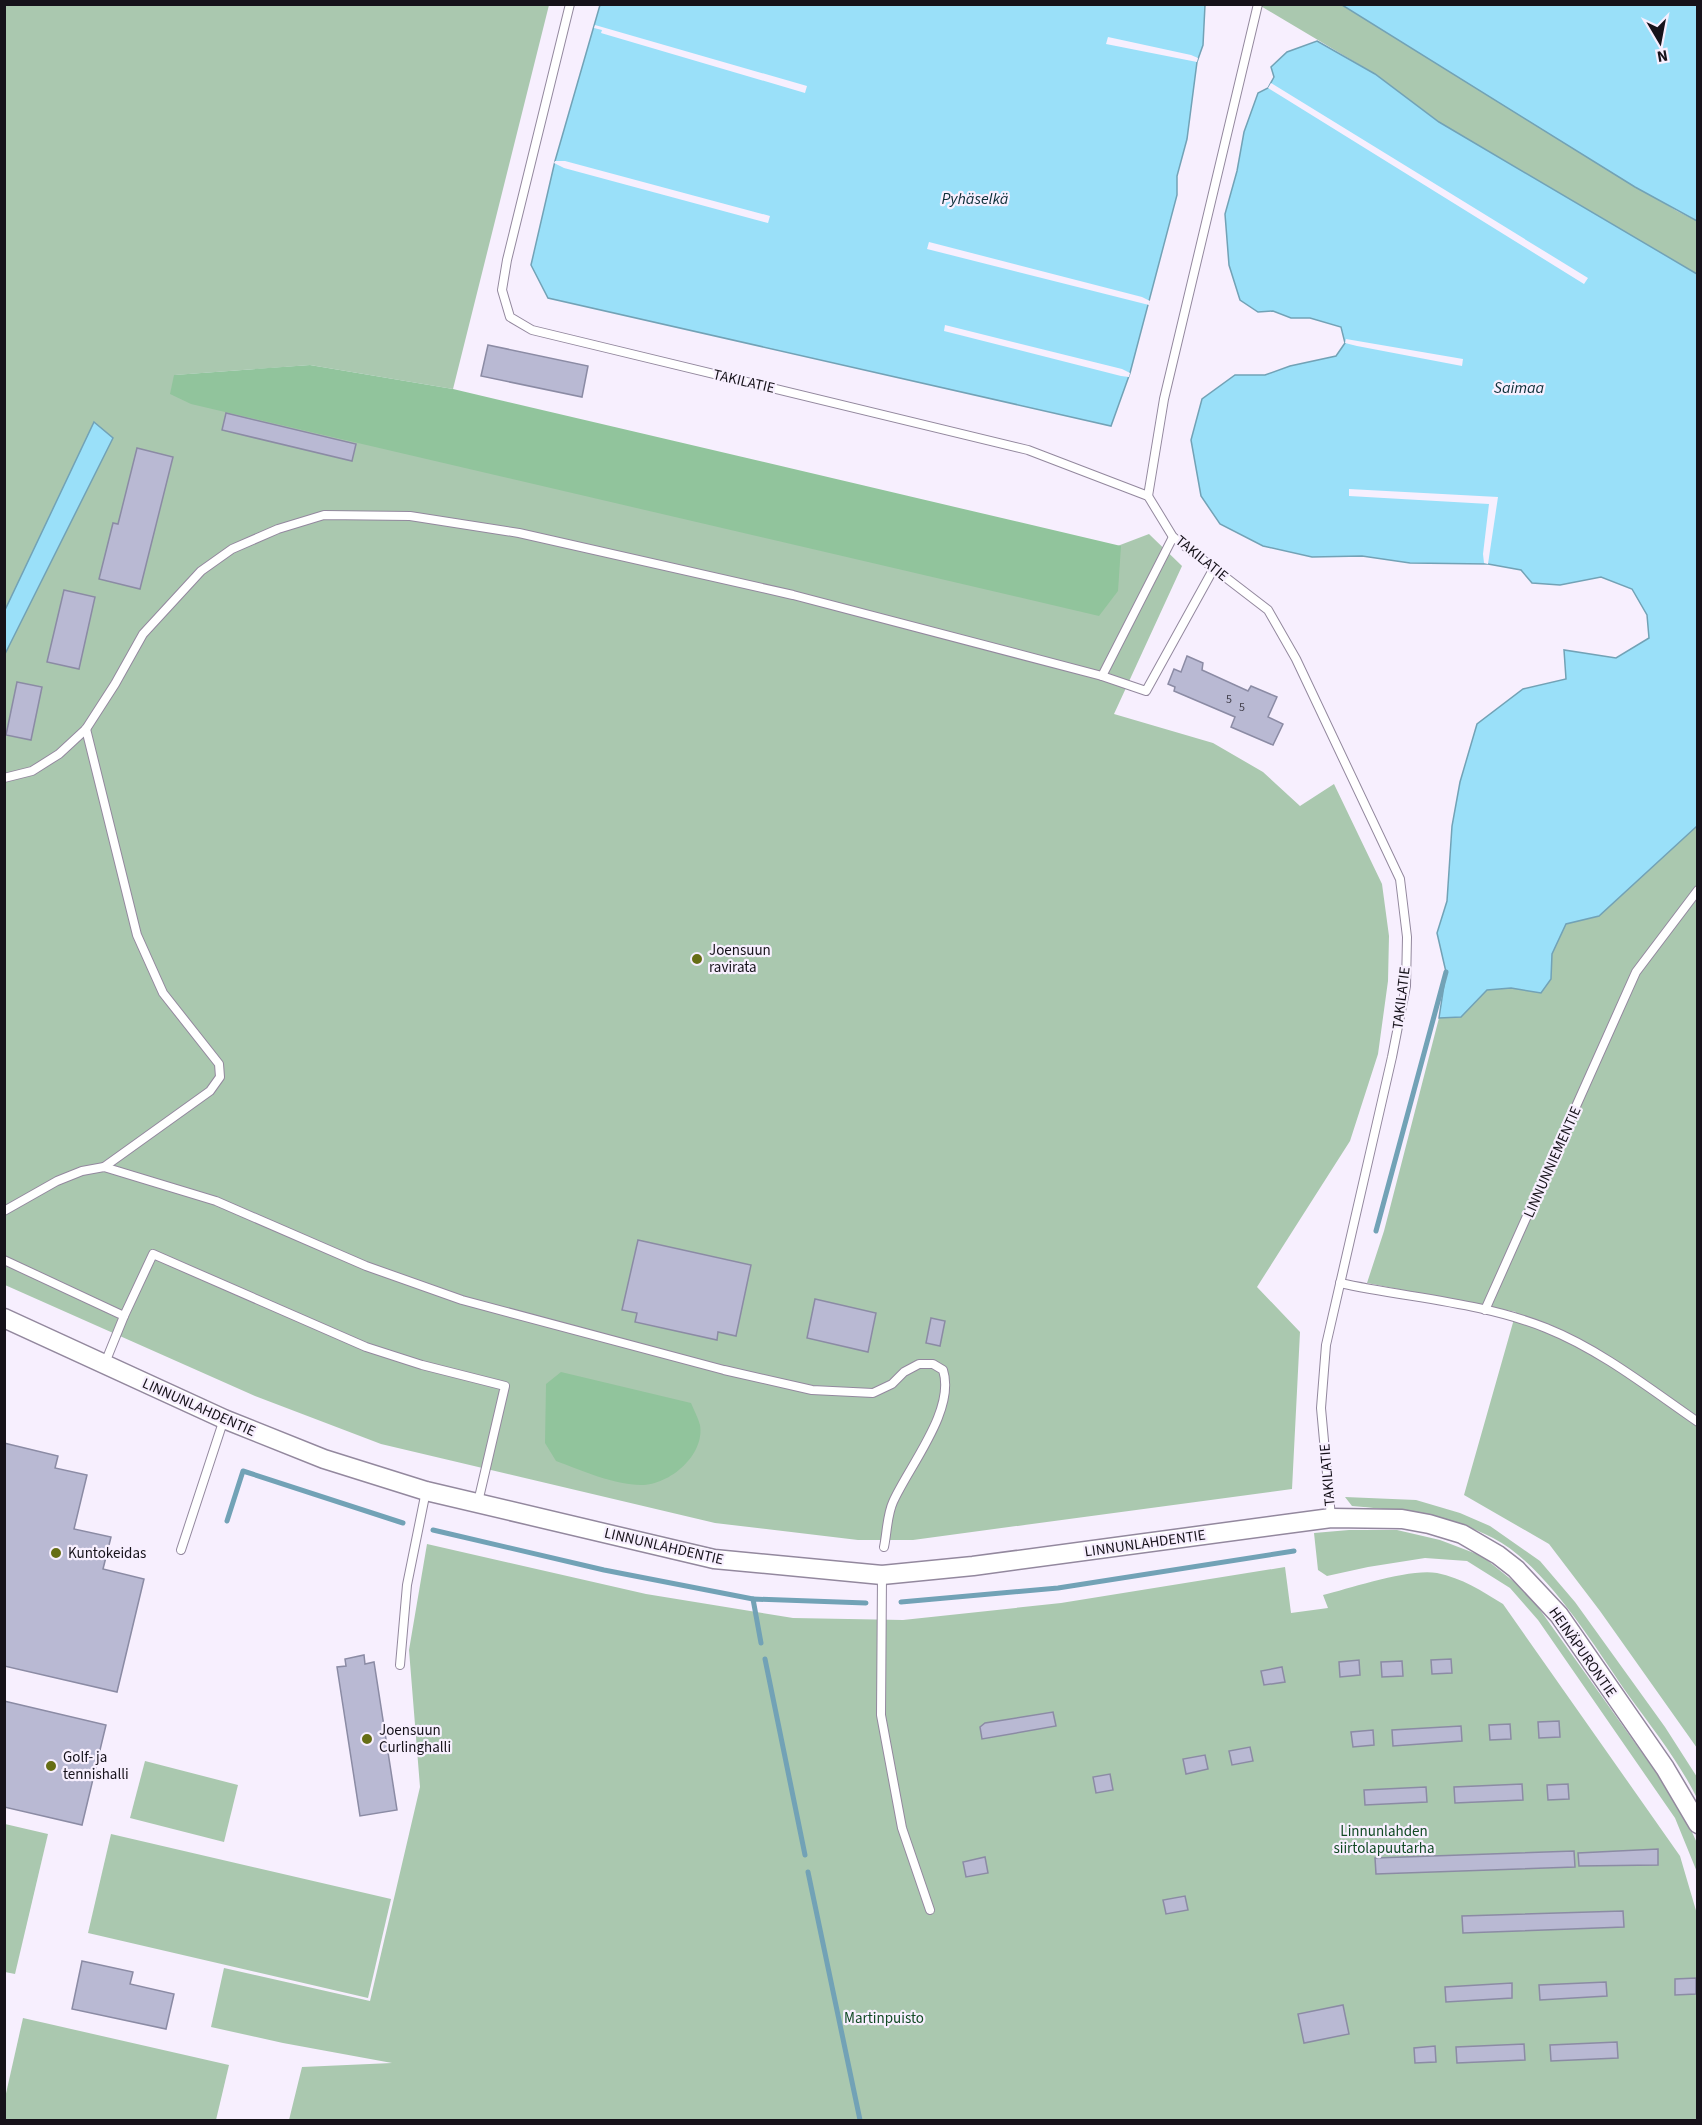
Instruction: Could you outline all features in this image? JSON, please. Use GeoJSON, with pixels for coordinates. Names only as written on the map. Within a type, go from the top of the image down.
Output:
{"type":"FeatureCollection","features":[{"type":"Feature","properties":{"kind":"street","name":"LINNUNLAHDENTIE"},"geometry":{"type":"LineString","coordinates":[[4,1318],[224,1419],[324,1459],[426,1491],[714,1559],[882,1575],[973,1566],[1331,1518],[1402,1519],[1429,1524]]}},
{"type":"Feature","properties":{"kind":"street","name":"HEINÄPURONTIE"},"geometry":{"type":"LineString","coordinates":[[1429,1524],[1462,1534],[1498,1555],[1516,1569],[1552,1607],[1665,1768],[1698,1824]]}},
{"type":"Feature","properties":{"kind":"lane","name":"TAKILATIE"},"geometry":{"type":"LineString","coordinates":[[570,4],[507,260],[502,290],[510,317],[532,330],[1028,450],[1148,496],[1173,537],[1268,610],[1296,659],[1400,879],[1407,937],[1406,986],[1392,1057],[1326,1345],[1321,1408],[1331,1518]]}},
{"type":"Feature","properties":{"kind":"lane"},"geometry":{"type":"LineString","coordinates":[[1148,496],[1164,399],[1258,4]]}},
{"type":"Feature","properties":{"kind":"lane"},"geometry":{"type":"LineString","coordinates":[[4,777],[15,777],[32,771],[59,754],[86,729],[143,634],[201,571],[232,549],[278,529],[324,515],[410,516],[519,533],[794,596],[1102,676],[1146,691],[1214,568]]}},
{"type":"Feature","properties":{"kind":"lane"},"geometry":{"type":"LineString","coordinates":[[1102,676],[1173,537]]}},
{"type":"Feature","properties":{"kind":"lane"},"geometry":{"type":"LineString","coordinates":[[4,1211],[57,1181],[82,1171],[104,1167],[210,1091],[220,1077],[219,1064],[163,993],[137,935],[86,729]]}},
{"type":"Feature","properties":{"kind":"lane","name":"LINNUNNIEMENTIE"},"geometry":{"type":"LineString","coordinates":[[1485,1310],[1636,972],[1698,890]]}},
{"type":"Feature","properties":{"kind":"lane"},"geometry":{"type":"LineString","coordinates":[[104,1167],[216,1201],[366,1266],[462,1300],[724,1370],[812,1390],[873,1393],[892,1384],[904,1372],[919,1364],[933,1364],[944,1370],[946,1377],[941,1408],[935,1429],[892,1504],[884,1547]]}},
{"type":"Feature","properties":{"kind":"lane"},"geometry":{"type":"LineString","coordinates":[[104,1365],[153,1254],[366,1347],[422,1365],[505,1386],[478,1502]]}},
{"type":"Feature","properties":{"kind":"lane"},"geometry":{"type":"LineString","coordinates":[[4,1260],[124,1316]]}},
{"type":"Feature","properties":{"kind":"lane"},"geometry":{"type":"LineString","coordinates":[[1340,1283],[1485,1310],[1546,1328],[1617,1366],[1698,1422]]}},
{"type":"Feature","properties":{"kind":"lane"},"geometry":{"type":"LineString","coordinates":[[181,1550],[224,1419]]}},
{"type":"Feature","properties":{"kind":"lane"},"geometry":{"type":"LineString","coordinates":[[400,1665],[407,1585],[426,1491]]}},
{"type":"Feature","properties":{"kind":"lane"},"geometry":{"type":"LineString","coordinates":[[882,1575],[880,1667],[882,1726],[902,1828],[930,1910]]}},
{"type":"Feature","properties":{"kind":"green space","name":"Joensuun ravirata"},"geometry":{"type":"Polygon","coordinates":[[[5,5],[549,5],[453,389],[310,365],[175,375],[1107,550],[1149,534],[1182,566],[1114,714],[1213,743],[1263,772],[1300,806],[1334,784],[1382,884],[1389,936],[1388,981],[1378,1054],[1350,1141],[1257,1287],[1300,1332],[1292,1489],[913,1540],[858,1540],[715,1523],[381,1444],[255,1396],[5,1285],[5,5]]]}},
{"type":"Feature","properties":{"kind":"green space"},"geometry":{"type":"Polygon","coordinates":[[[1259,5],[1342,5],[1677,211],[1697,221],[1697,274],[1439,122],[1375,74],[1259,5]]]}},
{"type":"Feature","properties":{"kind":"green space"},"geometry":{"type":"Polygon","coordinates":[[[310,365],[453,389],[1121,546],[1118,591],[1099,616],[191,404],[170,394],[174,375],[310,365]]]}},
{"type":"Feature","properties":{"kind":"green space"},"geometry":{"type":"Polygon","coordinates":[[[1697,826],[1697,1748],[1600,1611],[1549,1544],[1464,1495],[1516,1312],[1367,1283],[1384,1231],[1439,1018],[1467,989],[1697,826]]]}},
{"type":"Feature","properties":{"kind":"green space"},"geometry":{"type":"Polygon","coordinates":[[[561,1372],[691,1403],[700,1425],[700,1436],[691,1457],[674,1474],[652,1484],[641,1485],[609,1480],[556,1461],[545,1443],[546,1384],[561,1372]]]}},
{"type":"Feature","properties":{"kind":"green space"},"geometry":{"type":"Polygon","coordinates":[[[1345,1497],[1416,1500],[1460,1513],[1490,1526],[1540,1561],[1575,1602],[1665,1727],[1697,1777],[1697,1798],[1665,1746],[1585,1632],[1532,1567],[1513,1551],[1476,1530],[1424,1515],[1352,1506],[1345,1497]]]}},
{"type":"Feature","properties":{"kind":"green space"},"geometry":{"type":"Polygon","coordinates":[[[1397,1530],[1440,1540],[1482,1556],[1528,1593],[1655,1771],[1687,1821],[1697,1843],[1697,1872],[1675,1818],[1538,1620],[1510,1588],[1467,1561],[1425,1558],[1327,1576],[1318,1570],[1314,1533],[1397,1530]]]}},
{"type":"Feature","properties":{"kind":"green space"},"geometry":{"type":"Polygon","coordinates":[[[427,1544],[646,1594],[793,1618],[903,1620],[1061,1603],[1285,1567],[1291,1613],[1328,1608],[1323,1595],[1412,1573],[1437,1573],[1463,1582],[1503,1604],[1680,1856],[1697,1914],[1697,2120],[289,2120],[302,2067],[392,2063],[211,2027],[224,1968],[370,2001],[420,1787],[409,1650],[427,1544]]]}},
{"type":"Feature","properties":{"kind":"green space"},"geometry":{"type":"Polygon","coordinates":[[[145,1761],[238,1785],[224,1842],[130,1818],[145,1761]]]}},
{"type":"Feature","properties":{"kind":"green space"},"geometry":{"type":"Polygon","coordinates":[[[5,1824],[48,1834],[15,1974],[5,1972],[5,1824]]]}},
{"type":"Feature","properties":{"kind":"green space"},"geometry":{"type":"Polygon","coordinates":[[[111,1834],[391,1899],[368,1998],[88,1933],[111,1834]]]}},
{"type":"Feature","properties":{"kind":"green space"},"geometry":{"type":"Polygon","coordinates":[[[23,2018],[229,2065],[216,2120],[5,2120],[5,2098],[23,2018]]]}},
{"type":"Feature","properties":{"kind":"water","name":"Pyhäselkä"},"geometry":{"type":"Polygon","coordinates":[[[600,5],[1205,5],[1203,45],[1197,62],[1187,139],[1177,176],[1177,195],[1130,373],[1111,426],[548,298],[531,265],[555,161],[600,5]]]}},
{"type":"Feature","properties":{"kind":"water"},"geometry":{"type":"Polygon","coordinates":[[[1342,5],[1697,5],[1697,221],[1635,187],[1342,5]]]}},
{"type":"Feature","properties":{"kind":"water","name":"Saimaa"},"geometry":{"type":"Polygon","coordinates":[[[1317,41],[1375,74],[1439,122],[1697,274],[1697,826],[1599,916],[1566,924],[1552,954],[1551,979],[1541,993],[1511,988],[1487,990],[1461,1017],[1439,1018],[1446,972],[1437,933],[1447,901],[1452,826],[1460,782],[1477,724],[1523,689],[1566,679],[1564,650],[1616,658],[1649,638],[1647,615],[1632,589],[1601,577],[1560,585],[1532,583],[1521,570],[1488,564],[1410,563],[1362,556],[1312,557],[1263,546],[1220,524],[1201,496],[1191,440],[1202,399],[1235,375],[1265,375],[1290,366],[1336,356],[1345,343],[1341,327],[1310,318],[1291,318],[1273,311],[1258,312],[1240,300],[1229,265],[1225,214],[1237,171],[1244,132],[1258,93],[1268,88],[1274,77],[1271,67],[1287,52],[1317,41]]]}},
{"type":"Feature","properties":{"kind":"water"},"geometry":{"type":"Polygon","coordinates":[[[94,422],[113,438],[5,654],[5,610],[94,422]]]}},
{"type":"Feature","properties":{"kind":"pier"},"geometry":{"type":"Polygon","coordinates":[[[595,25],[807,86],[805,93],[601,33],[602,30],[594,28],[595,25]]]}},
{"type":"Feature","properties":{"kind":"pier"},"geometry":{"type":"Polygon","coordinates":[[[1108,37],[1191,55],[1198,58],[1197,62],[1106,44],[1108,37]]]}},
{"type":"Feature","properties":{"kind":"pier"},"geometry":{"type":"Polygon","coordinates":[[[1271,83],[1588,278],[1584,284],[1268,88],[1271,83]]]}},
{"type":"Feature","properties":{"kind":"pier"},"geometry":{"type":"Polygon","coordinates":[[[565,161],[770,216],[768,223],[564,168],[554,163],[565,161]]]}},
{"type":"Feature","properties":{"kind":"pier"},"geometry":{"type":"Polygon","coordinates":[[[929,242],[1142,297],[1150,301],[1149,305],[927,249],[929,242]]]}},
{"type":"Feature","properties":{"kind":"pier"},"geometry":{"type":"Polygon","coordinates":[[[945,325],[1122,369],[1130,373],[1129,377],[944,331],[945,325]]]}},
{"type":"Feature","properties":{"kind":"pier"},"geometry":{"type":"Polygon","coordinates":[[[1346,339],[1463,359],[1462,366],[1357,346],[1345,343],[1346,339]]]}},
{"type":"Feature","properties":{"kind":"pier"},"geometry":{"type":"Polygon","coordinates":[[[1349,489],[1498,497],[1488,564],[1484,563],[1483,554],[1489,504],[1349,496],[1349,489]]]}},
{"type":"Feature","properties":{"kind":"building"},"geometry":{"type":"Polygon","coordinates":[[[488,345],[588,366],[582,397],[481,376],[488,345]]]}},
{"type":"Feature","properties":{"kind":"building"},"geometry":{"type":"Polygon","coordinates":[[[226,413],[356,444],[352,461],[222,430],[226,413]]]}},
{"type":"Feature","properties":{"kind":"building"},"geometry":{"type":"Polygon","coordinates":[[[137,448],[173,457],[140,589],[99,579],[113,523],[118,524],[137,448]]]}},
{"type":"Feature","properties":{"kind":"building"},"geometry":{"type":"Polygon","coordinates":[[[64,590],[95,597],[79,669],[47,662],[64,590]]]}},
{"type":"Feature","properties":{"kind":"building"},"geometry":{"type":"Polygon","coordinates":[[[1187,656],[1203,663],[1202,670],[1248,691],[1251,686],[1277,697],[1268,717],[1283,724],[1273,745],[1231,727],[1235,717],[1174,691],[1175,687],[1168,684],[1174,669],[1181,672],[1187,656]]]}},
{"type":"Feature","properties":{"kind":"building"},"geometry":{"type":"Polygon","coordinates":[[[17,682],[42,687],[31,740],[6,735],[17,682]]]}},
{"type":"Feature","properties":{"kind":"building"},"geometry":{"type":"Polygon","coordinates":[[[638,1240],[751,1265],[736,1336],[718,1332],[717,1340],[635,1322],[637,1313],[622,1310],[638,1240]]]}},
{"type":"Feature","properties":{"kind":"building"},"geometry":{"type":"Polygon","coordinates":[[[815,1299],[876,1313],[868,1352],[807,1338],[815,1299]]]}},
{"type":"Feature","properties":{"kind":"building"},"geometry":{"type":"Polygon","coordinates":[[[931,1318],[945,1321],[940,1346],[926,1343],[931,1318]]]}},
{"type":"Feature","properties":{"kind":"building","name":"Kuntokeidas"},"geometry":{"type":"Polygon","coordinates":[[[4,1443],[58,1456],[55,1468],[87,1475],[74,1529],[111,1537],[103,1569],[144,1579],[117,1692],[4,1666],[4,1443]]]}},
{"type":"Feature","properties":{"kind":"building","name":"Joensuun Curlinghalli"},"geometry":{"type":"Polygon","coordinates":[[[364,1655],[365,1664],[374,1662],[397,1810],[360,1816],[337,1667],[346,1666],[345,1659],[364,1655]]]}},
{"type":"Feature","properties":{"kind":"building"},"geometry":{"type":"Polygon","coordinates":[[[1451,1659],[1452,1673],[1432,1674],[1431,1660],[1451,1659]]]}},
{"type":"Feature","properties":{"kind":"building"},"geometry":{"type":"Polygon","coordinates":[[[1359,1660],[1360,1675],[1340,1677],[1339,1662],[1359,1660]]]}},
{"type":"Feature","properties":{"kind":"building"},"geometry":{"type":"Polygon","coordinates":[[[1402,1661],[1403,1676],[1382,1677],[1381,1662],[1402,1661]]]}},
{"type":"Feature","properties":{"kind":"building"},"geometry":{"type":"Polygon","coordinates":[[[1282,1667],[1285,1682],[1264,1685],[1261,1671],[1282,1667]]]}},
{"type":"Feature","properties":{"kind":"building","name":"Golf- ja tennishalli"},"geometry":{"type":"Polygon","coordinates":[[[4,1701],[106,1725],[82,1825],[4,1807],[4,1701]]]}},
{"type":"Feature","properties":{"kind":"building"},"geometry":{"type":"Polygon","coordinates":[[[1053,1712],[1056,1726],[982,1739],[980,1727],[985,1723],[1053,1712]]]}},
{"type":"Feature","properties":{"kind":"building"},"geometry":{"type":"Polygon","coordinates":[[[1559,1721],[1560,1737],[1539,1738],[1538,1722],[1559,1721]]]}},
{"type":"Feature","properties":{"kind":"building"},"geometry":{"type":"Polygon","coordinates":[[[1510,1724],[1511,1739],[1490,1740],[1489,1725],[1510,1724]]]}},
{"type":"Feature","properties":{"kind":"building"},"geometry":{"type":"Polygon","coordinates":[[[1461,1726],[1462,1741],[1393,1746],[1392,1730],[1461,1726]]]}},
{"type":"Feature","properties":{"kind":"building"},"geometry":{"type":"Polygon","coordinates":[[[1373,1730],[1374,1745],[1353,1747],[1351,1732],[1373,1730]]]}},
{"type":"Feature","properties":{"kind":"building"},"geometry":{"type":"Polygon","coordinates":[[[1250,1747],[1253,1761],[1232,1765],[1229,1751],[1250,1747]]]}},
{"type":"Feature","properties":{"kind":"building"},"geometry":{"type":"Polygon","coordinates":[[[1205,1755],[1208,1769],[1186,1774],[1183,1759],[1205,1755]]]}},
{"type":"Feature","properties":{"kind":"building"},"geometry":{"type":"Polygon","coordinates":[[[1110,1774],[1113,1790],[1096,1793],[1093,1777],[1110,1774]]]}},
{"type":"Feature","properties":{"kind":"building"},"geometry":{"type":"Polygon","coordinates":[[[1522,1784],[1523,1800],[1455,1803],[1454,1787],[1522,1784]]]}},
{"type":"Feature","properties":{"kind":"building"},"geometry":{"type":"Polygon","coordinates":[[[1568,1784],[1569,1799],[1548,1800],[1547,1785],[1568,1784]]]}},
{"type":"Feature","properties":{"kind":"building"},"geometry":{"type":"Polygon","coordinates":[[[1426,1787],[1427,1802],[1365,1805],[1364,1790],[1426,1787]]]}},
{"type":"Feature","properties":{"kind":"building"},"geometry":{"type":"Polygon","coordinates":[[[1658,1849],[1658,1865],[1579,1866],[1578,1853],[1658,1849]]]}},
{"type":"Feature","properties":{"kind":"building"},"geometry":{"type":"Polygon","coordinates":[[[1574,1851],[1575,1867],[1376,1874],[1375,1858],[1574,1851]]]}},
{"type":"Feature","properties":{"kind":"building"},"geometry":{"type":"Polygon","coordinates":[[[985,1857],[988,1873],[966,1877],[963,1862],[985,1857]]]}},
{"type":"Feature","properties":{"kind":"building"},"geometry":{"type":"Polygon","coordinates":[[[1185,1896],[1188,1910],[1166,1914],[1163,1900],[1185,1896]]]}},
{"type":"Feature","properties":{"kind":"building"},"geometry":{"type":"Polygon","coordinates":[[[1623,1911],[1624,1927],[1463,1933],[1462,1916],[1623,1911]]]}},
{"type":"Feature","properties":{"kind":"building"},"geometry":{"type":"Polygon","coordinates":[[[82,1961],[133,1972],[130,1984],[174,1994],[166,2029],[72,2009],[82,1961]]]}},
{"type":"Feature","properties":{"kind":"building"},"geometry":{"type":"Polygon","coordinates":[[[1696,1978],[1696,1994],[1675,1995],[1675,1979],[1696,1978]]]}},
{"type":"Feature","properties":{"kind":"building"},"geometry":{"type":"Polygon","coordinates":[[[1606,1982],[1607,1996],[1540,2000],[1539,1985],[1606,1982]]]}},
{"type":"Feature","properties":{"kind":"building"},"geometry":{"type":"Polygon","coordinates":[[[1512,1983],[1512,1998],[1446,2002],[1445,1987],[1512,1983]]]}},
{"type":"Feature","properties":{"kind":"building"},"geometry":{"type":"Polygon","coordinates":[[[1343,2005],[1349,2034],[1304,2043],[1298,2014],[1343,2005]]]}},
{"type":"Feature","properties":{"kind":"building"},"geometry":{"type":"Polygon","coordinates":[[[1617,2042],[1618,2058],[1551,2061],[1550,2045],[1617,2042]]]}},
{"type":"Feature","properties":{"kind":"building"},"geometry":{"type":"Polygon","coordinates":[[[1524,2044],[1525,2060],[1457,2063],[1456,2047],[1524,2044]]]}},
{"type":"Feature","properties":{"kind":"building"},"geometry":{"type":"Polygon","coordinates":[[[1435,2046],[1436,2062],[1415,2063],[1414,2048],[1435,2046]]]}},
{"type":"Feature","properties":{"kind":"waterway"},"geometry":{"type":"LineString","coordinates":[[1376,1231],[1446,972]]}},
{"type":"Feature","properties":{"kind":"waterway"},"geometry":{"type":"LineString","coordinates":[[227,1521],[243,1471],[403,1523]]}},
{"type":"Feature","properties":{"kind":"waterway"},"geometry":{"type":"LineString","coordinates":[[433,1530],[604,1570],[753,1599]]}},
{"type":"Feature","properties":{"kind":"waterway"},"geometry":{"type":"LineString","coordinates":[[901,1602],[1058,1588],[1294,1551]]}},
{"type":"Feature","properties":{"kind":"waterway"},"geometry":{"type":"LineString","coordinates":[[761,1643],[753,1599],[866,1603]]}},
{"type":"Feature","properties":{"kind":"waterway"},"geometry":{"type":"LineString","coordinates":[[765,1659],[805,1855]]}},
{"type":"Feature","properties":{"kind":"waterway"},"geometry":{"type":"LineString","coordinates":[[808,1872],[860,2120]]}},
{"type":"Feature","properties":{"kind":"place","name":"Joensuun ravirata"},"geometry":{"type":"Point","coordinates":[697,959]}},
{"type":"Feature","properties":{"kind":"place","name":"Kuntokeidas"},"geometry":{"type":"Point","coordinates":[56,1553]}},
{"type":"Feature","properties":{"kind":"place","name":"Joensuun Curlinghalli"},"geometry":{"type":"Point","coordinates":[367,1739]}},
{"type":"Feature","properties":{"kind":"place","name":"Golf- ja tennishalli"},"geometry":{"type":"Point","coordinates":[51,1766]}},
{"type":"Feature","properties":{"kind":"park label","name":"Linnunlahden siirtolapuutarha"},"geometry":{"type":"Point","coordinates":[1384,1840]}},
{"type":"Feature","properties":{"kind":"park label","name":"Martinpuisto"},"geometry":{"type":"Point","coordinates":[884,2018]}}]}
